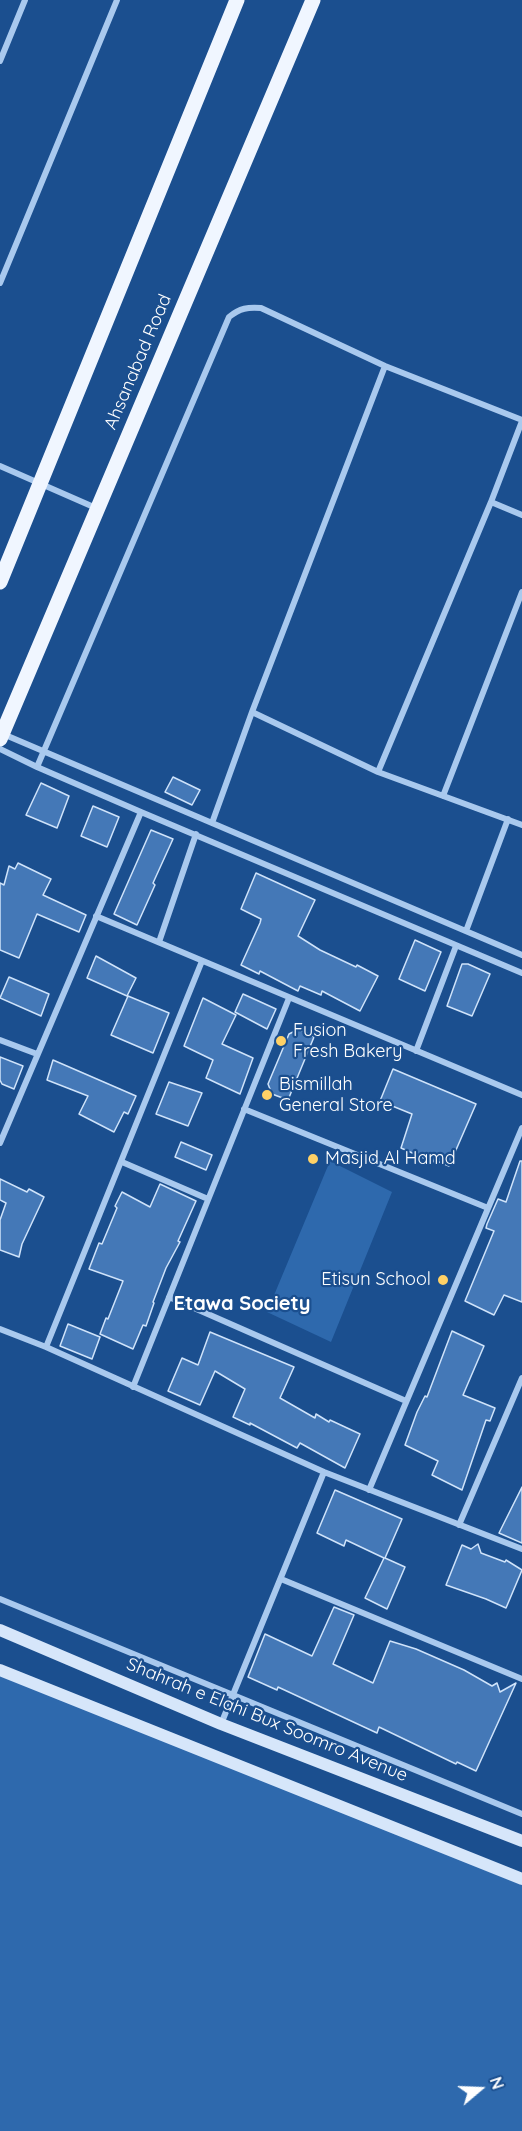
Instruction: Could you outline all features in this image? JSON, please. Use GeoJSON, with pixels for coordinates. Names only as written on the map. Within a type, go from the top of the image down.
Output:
{"type":"FeatureCollection","features":[{"type":"Feature","properties":{"kind":"main road"},"geometry":{"type":"LineString","coordinates":[[0,582],[237,0]]}},
{"type":"Feature","properties":{"kind":"main road","name":"Ahsanabad Road"},"geometry":{"type":"LineString","coordinates":[[1,740],[313,0]]}},
{"type":"Feature","properties":{"kind":"main road","name":"Shahrah e Elahi Bux Soomro Avenue"},"geometry":{"type":"LineString","coordinates":[[0,1630],[221,1724],[522,1840]]}},
{"type":"Feature","properties":{"kind":"main road"},"geometry":{"type":"LineString","coordinates":[[0,1670],[522,1879]]}},
{"type":"Feature","properties":{"kind":"street"},"geometry":{"type":"LineString","coordinates":[[0,61],[26,0]]}},
{"type":"Feature","properties":{"kind":"street"},"geometry":{"type":"LineString","coordinates":[[0,283],[117,0]]}},
{"type":"Feature","properties":{"kind":"street"},"geometry":{"type":"LineString","coordinates":[[37,767],[230,317],[238,310],[249,307],[261,308],[386,366],[522,421],[491,502],[378,772]]}},
{"type":"Feature","properties":{"kind":"street"},"geometry":{"type":"LineString","coordinates":[[212,823],[252,712],[386,366]]}},
{"type":"Feature","properties":{"kind":"street"},"geometry":{"type":"LineString","coordinates":[[0,466],[97,508]]}},
{"type":"Feature","properties":{"kind":"street"},"geometry":{"type":"LineString","coordinates":[[491,502],[522,515]]}},
{"type":"Feature","properties":{"kind":"street"},"geometry":{"type":"LineString","coordinates":[[444,796],[522,592]]}},
{"type":"Feature","properties":{"kind":"street"},"geometry":{"type":"LineString","coordinates":[[252,712],[378,772],[522,825]]}},
{"type":"Feature","properties":{"kind":"street"},"geometry":{"type":"LineString","coordinates":[[1,740],[44,752],[522,955]]}},
{"type":"Feature","properties":{"kind":"street"},"geometry":{"type":"LineString","coordinates":[[1,740],[37,767],[522,973]]}},
{"type":"Feature","properties":{"kind":"street"},"geometry":{"type":"LineString","coordinates":[[0,1143],[141,812]]}},
{"type":"Feature","properties":{"kind":"street"},"geometry":{"type":"LineString","coordinates":[[466,931],[508,819]]}},
{"type":"Feature","properties":{"kind":"street"},"geometry":{"type":"LineString","coordinates":[[159,942],[196,834]]}},
{"type":"Feature","properties":{"kind":"street"},"geometry":{"type":"LineString","coordinates":[[96,916],[522,1095]]}},
{"type":"Feature","properties":{"kind":"street"},"geometry":{"type":"LineString","coordinates":[[416,1051],[456,946]]}},
{"type":"Feature","properties":{"kind":"street"},"geometry":{"type":"LineString","coordinates":[[46,1347],[202,961]]}},
{"type":"Feature","properties":{"kind":"street"},"geometry":{"type":"LineString","coordinates":[[133,1387],[289,998]]}},
{"type":"Feature","properties":{"kind":"street"},"geometry":{"type":"LineString","coordinates":[[0,1040],[38,1054]]}},
{"type":"Feature","properties":{"kind":"street"},"geometry":{"type":"LineString","coordinates":[[244,1109],[488,1208]]}},
{"type":"Feature","properties":{"kind":"street"},"geometry":{"type":"LineString","coordinates":[[369,1490],[522,1128]]}},
{"type":"Feature","properties":{"kind":"street"},"geometry":{"type":"LineString","coordinates":[[122,1161],[208,1199]]}},
{"type":"Feature","properties":{"kind":"street"},"geometry":{"type":"LineString","coordinates":[[169,1297],[406,1401]]}},
{"type":"Feature","properties":{"kind":"street"},"geometry":{"type":"LineString","coordinates":[[0,1329],[46,1347],[324,1472],[522,1549]]}},
{"type":"Feature","properties":{"kind":"street"},"geometry":{"type":"LineString","coordinates":[[459,1525],[522,1378]]}},
{"type":"Feature","properties":{"kind":"street"},"geometry":{"type":"LineString","coordinates":[[221,1724],[324,1472]]}},
{"type":"Feature","properties":{"kind":"street"},"geometry":{"type":"LineString","coordinates":[[281,1579],[522,1679]]}},
{"type":"Feature","properties":{"kind":"street"},"geometry":{"type":"LineString","coordinates":[[0,1599],[522,1814]]}},
{"type":"Feature","properties":{"kind":"shaded area"},"geometry":{"type":"Polygon","coordinates":[[[330,1161],[392,1192],[331,1342],[267,1312],[330,1161]]]}},
{"type":"Feature","properties":{"kind":"shaded area"},"geometry":{"type":"Polygon","coordinates":[[[0,1674],[522,1885],[522,2131],[0,2131],[0,1674]]]}},
{"type":"Feature","properties":{"kind":"building"},"geometry":{"type":"Polygon","coordinates":[[[173,777],[200,790],[192,805],[165,792],[173,777]]]}},
{"type":"Feature","properties":{"kind":"building"},"geometry":{"type":"Polygon","coordinates":[[[41,783],[69,796],[57,828],[26,815],[41,783]]]}},
{"type":"Feature","properties":{"kind":"building"},"geometry":{"type":"Polygon","coordinates":[[[93,806],[119,817],[107,847],[81,836],[93,806]]]}},
{"type":"Feature","properties":{"kind":"building"},"geometry":{"type":"Polygon","coordinates":[[[151,830],[173,839],[137,925],[114,914],[151,830]]]}},
{"type":"Feature","properties":{"kind":"building"},"geometry":{"type":"Polygon","coordinates":[[[18,863],[51,879],[43,895],[86,915],[79,932],[37,914],[19,958],[0,950],[0,883],[4,885],[9,866],[15,869],[18,863]]]}},
{"type":"Feature","properties":{"kind":"building"},"geometry":{"type":"Polygon","coordinates":[[[256,873],[315,900],[298,936],[320,950],[378,976],[360,1011],[322,991],[321,995],[300,986],[298,991],[260,971],[259,974],[241,965],[261,919],[241,909],[256,873]]]}},
{"type":"Feature","properties":{"kind":"building"},"geometry":{"type":"Polygon","coordinates":[[[415,940],[441,952],[425,991],[399,979],[415,940]]]}},
{"type":"Feature","properties":{"kind":"building"},"geometry":{"type":"Polygon","coordinates":[[[96,956],[136,978],[127,996],[87,978],[96,956]]]}},
{"type":"Feature","properties":{"kind":"building"},"geometry":{"type":"Polygon","coordinates":[[[462,964],[468,964],[490,974],[472,1016],[447,1006],[462,964]]]}},
{"type":"Feature","properties":{"kind":"building"},"geometry":{"type":"Polygon","coordinates":[[[9,977],[49,994],[41,1016],[0,998],[9,977]]]}},
{"type":"Feature","properties":{"kind":"building"},"geometry":{"type":"Polygon","coordinates":[[[243,994],[276,1009],[267,1029],[235,1012],[243,994]]]}},
{"type":"Feature","properties":{"kind":"building"},"geometry":{"type":"Polygon","coordinates":[[[128,996],[169,1013],[153,1053],[111,1035],[128,996]]]}},
{"type":"Feature","properties":{"kind":"building"},"geometry":{"type":"Polygon","coordinates":[[[203,998],[236,1015],[222,1044],[253,1058],[240,1094],[206,1078],[213,1060],[184,1046],[203,998]]]}},
{"type":"Feature","properties":{"kind":"building"},"geometry":{"type":"Polygon","coordinates":[[[299,1029],[314,1037],[288,1100],[272,1094],[268,1084],[289,1034],[299,1029]]]}},
{"type":"Feature","properties":{"kind":"building"},"geometry":{"type":"Polygon","coordinates":[[[0,1057],[23,1066],[14,1089],[2,1084],[0,1080],[0,1057]]]}},
{"type":"Feature","properties":{"kind":"building"},"geometry":{"type":"Polygon","coordinates":[[[53,1060],[136,1096],[128,1114],[124,1112],[114,1132],[79,1114],[88,1096],[47,1080],[53,1060]]]}},
{"type":"Feature","properties":{"kind":"building"},"geometry":{"type":"Polygon","coordinates":[[[393,1069],[476,1104],[449,1166],[434,1160],[433,1162],[401,1148],[412,1114],[380,1101],[393,1069]]]}},
{"type":"Feature","properties":{"kind":"building"},"geometry":{"type":"Polygon","coordinates":[[[169,1082],[202,1093],[188,1126],[156,1114],[169,1082]]]}},
{"type":"Feature","properties":{"kind":"building"},"geometry":{"type":"Polygon","coordinates":[[[181,1142],[212,1155],[206,1170],[175,1157],[181,1142]]]}},
{"type":"Feature","properties":{"kind":"building"},"geometry":{"type":"Polygon","coordinates":[[[520,1161],[522,1161],[522,1302],[504,1295],[494,1315],[465,1301],[494,1231],[486,1228],[487,1224],[498,1199],[506,1202],[520,1161]]]}},
{"type":"Feature","properties":{"kind":"building"},"geometry":{"type":"Polygon","coordinates":[[[0,1179],[27,1192],[29,1189],[44,1197],[22,1244],[19,1257],[0,1250],[0,1220],[6,1203],[0,1200],[0,1179]]]}},
{"type":"Feature","properties":{"kind":"building"},"geometry":{"type":"Polygon","coordinates":[[[160,1184],[196,1201],[178,1241],[180,1242],[166,1268],[146,1326],[143,1325],[133,1349],[100,1334],[123,1281],[89,1269],[99,1243],[102,1244],[122,1192],[150,1207],[160,1184]]]}},
{"type":"Feature","properties":{"kind":"building"},"geometry":{"type":"Polygon","coordinates":[[[68,1324],[100,1337],[92,1359],[60,1346],[68,1324]]]}},
{"type":"Feature","properties":{"kind":"building"},"geometry":{"type":"Polygon","coordinates":[[[452,1331],[484,1346],[463,1395],[495,1408],[490,1421],[486,1420],[462,1490],[432,1475],[438,1461],[405,1445],[417,1412],[425,1396],[427,1397],[452,1331]]]}},
{"type":"Feature","properties":{"kind":"building"},"geometry":{"type":"Polygon","coordinates":[[[210,1332],[294,1367],[280,1398],[315,1418],[316,1414],[329,1422],[330,1420],[360,1434],[345,1468],[300,1443],[297,1448],[250,1423],[250,1425],[233,1417],[245,1389],[215,1371],[200,1405],[168,1391],[182,1358],[198,1365],[210,1332]]]}},
{"type":"Feature","properties":{"kind":"building"},"geometry":{"type":"Polygon","coordinates":[[[522,1487],[522,1543],[499,1533],[522,1487]]]}},
{"type":"Feature","properties":{"kind":"building"},"geometry":{"type":"Polygon","coordinates":[[[335,1490],[402,1519],[385,1558],[405,1567],[387,1609],[365,1598],[384,1558],[346,1540],[344,1546],[317,1533],[335,1490]]]}},
{"type":"Feature","properties":{"kind":"building"},"geometry":{"type":"Polygon","coordinates":[[[478,1544],[481,1553],[505,1562],[506,1560],[522,1570],[506,1608],[446,1585],[462,1545],[471,1549],[478,1544]]]}},
{"type":"Feature","properties":{"kind":"building"},"geometry":{"type":"Polygon","coordinates":[[[334,1607],[354,1615],[333,1664],[373,1683],[390,1641],[416,1649],[464,1670],[492,1686],[497,1683],[500,1692],[516,1683],[476,1771],[457,1762],[456,1764],[379,1727],[377,1733],[278,1687],[277,1690],[248,1677],[265,1634],[312,1656],[334,1607]]]}},
{"type":"Feature","properties":{"kind":"place","name":"Fusion Fresh Bakery"},"geometry":{"type":"Point","coordinates":[281,1041]}},
{"type":"Feature","properties":{"kind":"place","name":"Bismillah General Store"},"geometry":{"type":"Point","coordinates":[267,1095]}},
{"type":"Feature","properties":{"kind":"place","name":"Masjid Al Hamd"},"geometry":{"type":"Point","coordinates":[313,1159]}},
{"type":"Feature","properties":{"kind":"place","name":"Etisun School"},"geometry":{"type":"Point","coordinates":[443,1280]}},
{"type":"Feature","properties":{"kind":"district","name":"Etawa Society"},"geometry":{"type":"Point","coordinates":[242,1304]}}]}
